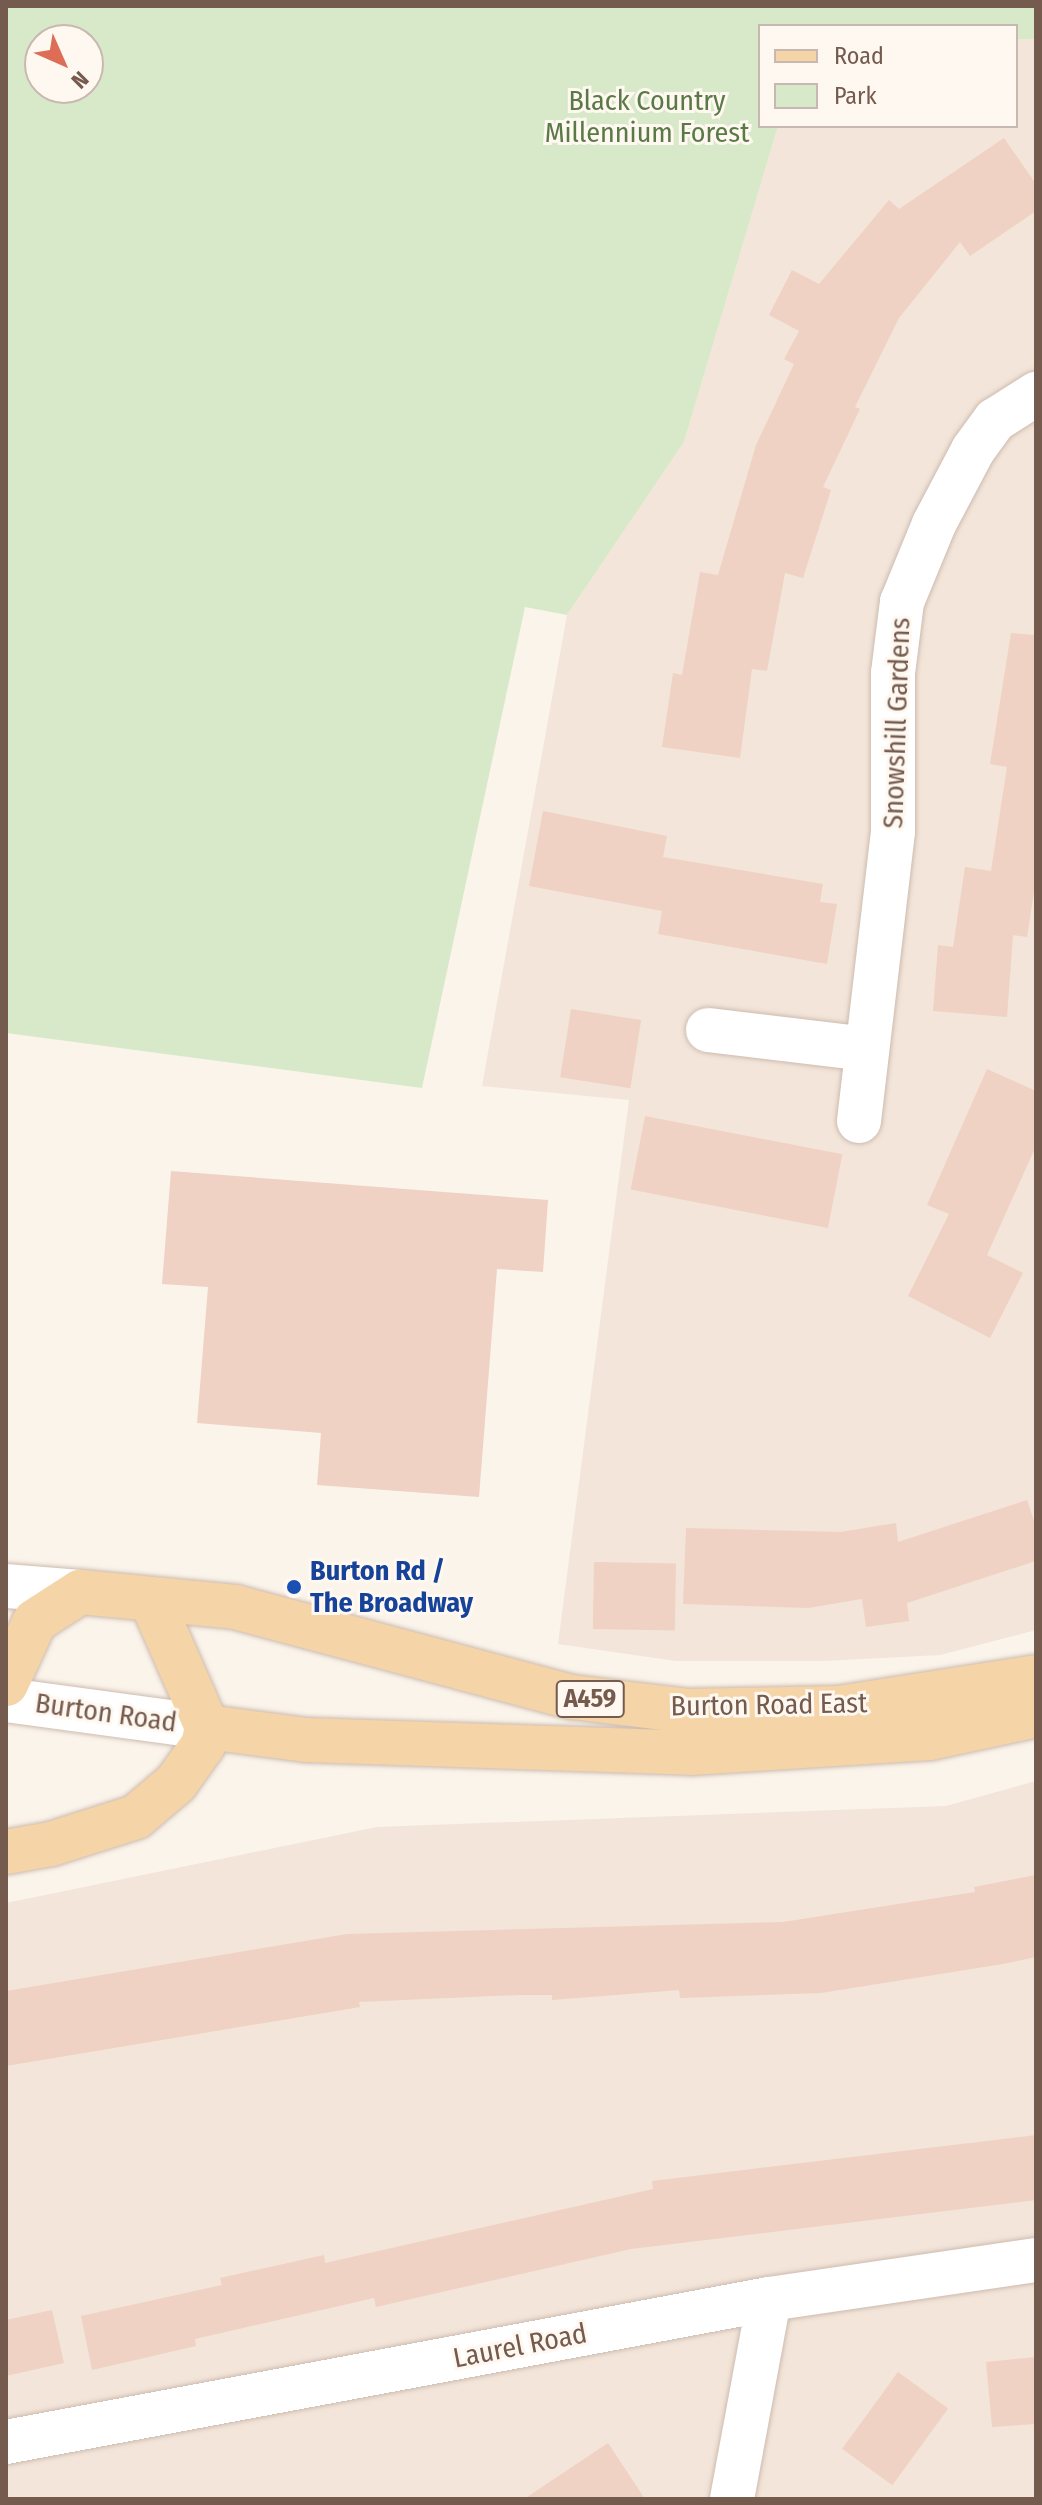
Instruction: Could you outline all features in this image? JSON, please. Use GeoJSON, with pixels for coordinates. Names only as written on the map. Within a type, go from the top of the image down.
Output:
{"type":"FeatureCollection","features":[{"type":"Feature","properties":{"kind":"main road","name":"Burton Road East"},"geometry":{"type":"LineString","coordinates":[[80,1592],[152,1602],[235,1607],[572,1697],[687,1711],[839,1708],[1036,1677]]}},
{"type":"Feature","properties":{"kind":"main road"},"geometry":{"type":"LineString","coordinates":[[6,1684],[35,1621],[80,1592]]}},
{"type":"Feature","properties":{"kind":"main road"},"geometry":{"type":"LineString","coordinates":[[6,1852],[51,1844],[136,1817],[176,1783],[203,1745],[207,1727],[152,1602]]}},
{"type":"Feature","properties":{"kind":"main road","name":"Burton Road East"},"geometry":{"type":"LineString","coordinates":[[207,1727],[306,1740],[691,1753],[930,1738],[1036,1715]]}},
{"type":"Feature","properties":{"kind":"street","name":"Snowshill Gardens"},"geometry":{"type":"LineString","coordinates":[[859,1121],[893,832],[893,673],[902,602],[934,524],[973,450],[995,420],[1036,394]]}},
{"type":"Feature","properties":{"kind":"street"},"geometry":{"type":"LineString","coordinates":[[708,1030],[867,1049]]}},
{"type":"Feature","properties":{"kind":"street"},"geometry":{"type":"LineString","coordinates":[[6,1586],[80,1592]]}},
{"type":"Feature","properties":{"kind":"street","name":"Burton Road"},"geometry":{"type":"LineString","coordinates":[[6,1700],[207,1727]]}},
{"type":"Feature","properties":{"kind":"street","name":"Laurel Road"},"geometry":{"type":"LineString","coordinates":[[6,2442],[769,2299],[1036,2260]]}},
{"type":"Feature","properties":{"kind":"street"},"geometry":{"type":"LineString","coordinates":[[732,2499],[769,2299]]}},
{"type":"Feature","properties":{"kind":"shaded area"},"geometry":{"type":"Polygon","coordinates":[[[1018,39],[1036,39],[1036,1630],[940,1655],[823,1661],[676,1661],[558,1644],[629,1100],[482,1086],[567,615],[684,442],[777,128],[1018,128],[1018,39]]]}},
{"type":"Feature","properties":{"kind":"shaded area"},"geometry":{"type":"Polygon","coordinates":[[[1036,1781],[1036,2499],[6,2499],[6,1903],[377,1827],[946,1806],[1036,1781]]]}},
{"type":"Feature","properties":{"kind":"green space","name":"Black Country Millennium Forest"},"geometry":{"type":"Polygon","coordinates":[[[6,6],[1036,6],[1036,39],[1018,39],[1018,24],[758,24],[758,128],[777,128],[684,442],[567,615],[525,607],[422,1088],[6,1033],[6,6]]]}},
{"type":"Feature","properties":{"kind":"building"},"geometry":{"type":"Polygon","coordinates":[[[1004,138],[1036,184],[1036,211],[970,256],[960,242],[899,318],[855,407],[860,409],[823,487],[831,490],[803,578],[785,573],[767,671],[752,669],[740,758],[662,747],[673,673],[682,675],[700,572],[718,575],[756,445],[794,364],[784,359],[799,331],[769,315],[792,270],[819,284],[889,200],[899,209],[1004,138]]]}},
{"type":"Feature","properties":{"kind":"building"},"geometry":{"type":"Polygon","coordinates":[[[1011,633],[1036,635],[1036,879],[1027,937],[1013,935],[1007,1017],[933,1011],[938,945],[953,947],[965,867],[991,871],[1007,767],[990,764],[1011,633]]]}},
{"type":"Feature","properties":{"kind":"building"},"geometry":{"type":"Polygon","coordinates":[[[543,811],[667,836],[663,857],[823,884],[820,902],[837,904],[827,964],[658,934],[662,911],[529,886],[543,811]]]}},
{"type":"Feature","properties":{"kind":"building"},"geometry":{"type":"Polygon","coordinates":[[[571,1009],[641,1020],[630,1088],[560,1077],[571,1009]]]}},
{"type":"Feature","properties":{"kind":"building"},"geometry":{"type":"Polygon","coordinates":[[[987,1069],[1036,1091],[1036,1146],[987,1255],[1023,1273],[990,1338],[908,1296],[949,1214],[927,1205],[987,1069]]]}},
{"type":"Feature","properties":{"kind":"building"},"geometry":{"type":"Polygon","coordinates":[[[645,1116],[842,1154],[828,1228],[631,1190],[645,1116]]]}},
{"type":"Feature","properties":{"kind":"building"},"geometry":{"type":"Polygon","coordinates":[[[171,1171],[548,1200],[543,1272],[497,1269],[479,1497],[317,1485],[321,1433],[197,1423],[208,1287],[162,1284],[171,1171]]]}},
{"type":"Feature","properties":{"kind":"building"},"geometry":{"type":"Polygon","coordinates":[[[1027,1500],[1036,1527],[1036,1561],[907,1603],[909,1621],[866,1627],[862,1599],[808,1608],[683,1604],[686,1528],[840,1532],[896,1523],[898,1542],[1027,1500]]]}},
{"type":"Feature","properties":{"kind":"building"},"geometry":{"type":"Polygon","coordinates":[[[594,1562],[676,1563],[675,1630],[593,1629],[594,1562]]]}},
{"type":"Feature","properties":{"kind":"building"},"geometry":{"type":"Polygon","coordinates":[[[1036,1875],[1036,1957],[1003,1964],[821,1993],[680,1998],[679,1990],[552,2000],[552,1995],[518,1995],[359,2002],[360,2007],[6,2066],[6,1991],[347,1934],[783,1922],[975,1892],[974,1887],[1036,1875]]]}},
{"type":"Feature","properties":{"kind":"building"},"geometry":{"type":"Polygon","coordinates":[[[1036,2135],[1036,2200],[631,2249],[376,2307],[374,2298],[195,2339],[196,2346],[92,2370],[81,2316],[222,2285],[220,2278],[324,2255],[325,2263],[653,2189],[652,2181],[1036,2135]]]}},
{"type":"Feature","properties":{"kind":"building"},"geometry":{"type":"Polygon","coordinates":[[[52,2310],[64,2363],[6,2376],[6,2320],[52,2310]]]}},
{"type":"Feature","properties":{"kind":"building"},"geometry":{"type":"Polygon","coordinates":[[[1036,2357],[1036,2424],[992,2427],[986,2362],[1036,2357]]]}},
{"type":"Feature","properties":{"kind":"building"},"geometry":{"type":"Polygon","coordinates":[[[898,2372],[948,2408],[892,2485],[842,2449],[898,2372]]]}},
{"type":"Feature","properties":{"kind":"building"},"geometry":{"type":"Polygon","coordinates":[[[608,2443],[645,2499],[524,2499],[608,2443]]]}},
{"type":"Feature","properties":{"kind":"place","name":"Burton Rd / The Broadway"},"geometry":{"type":"Point","coordinates":[294,1587]}}]}
